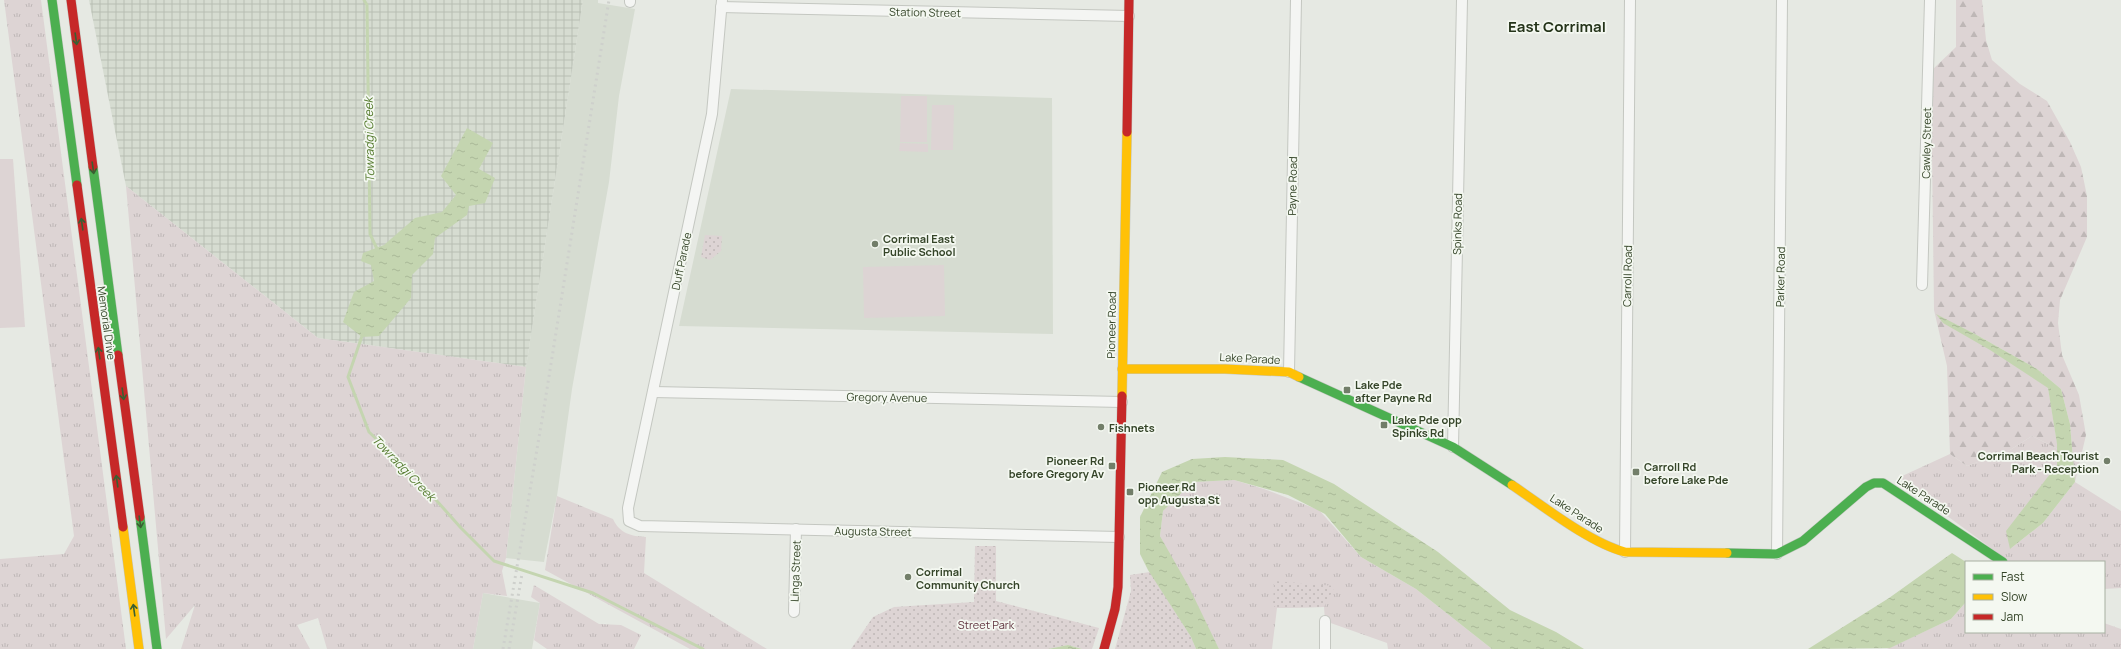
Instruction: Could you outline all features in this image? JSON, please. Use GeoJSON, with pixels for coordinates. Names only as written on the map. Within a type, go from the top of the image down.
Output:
{"type":"FeatureCollection","features":[{"type":"Feature","properties":{"kind":"main road","name":"Memorial Drive"},"geometry":{"type":"LineString","coordinates":[[52,0],[139,649]]}},
{"type":"Feature","properties":{"kind":"main road","name":"Memorial Drive"},"geometry":{"type":"LineString","coordinates":[[70,0],[157,649]]}},
{"type":"Feature","properties":{"kind":"main road","name":"Pioneer Road"},"geometry":{"type":"LineString","coordinates":[[1104,648],[1117,598],[1129,0]]}},
{"type":"Feature","properties":{"kind":"main road","name":"Lake Parade"},"geometry":{"type":"LineString","coordinates":[[1122,369],[1225,369],[1289,372],[1453,447],[1597,541],[1613,549],[1625,552],[1777,554],[1803,542],[1866,487],[1874,483],[1884,483],[2001,561]]}},
{"type":"Feature","properties":{"kind":"street","name":"Payne Road"},"geometry":{"type":"LineString","coordinates":[[1289,372],[1296,0]]}},
{"type":"Feature","properties":{"kind":"street","name":"Spinks Road"},"geometry":{"type":"LineString","coordinates":[[1453,447],[1462,0]]}},
{"type":"Feature","properties":{"kind":"street","name":"Carroll Road"},"geometry":{"type":"LineString","coordinates":[[1625,552],[1630,0]]}},
{"type":"Feature","properties":{"kind":"street","name":"Parker Road"},"geometry":{"type":"LineString","coordinates":[[1777,554],[1782,0]]}},
{"type":"Feature","properties":{"kind":"street","name":"Cawley Street"},"geometry":{"type":"LineString","coordinates":[[1922,285],[1930,0]]}},
{"type":"Feature","properties":{"kind":"street","name":"Station Street"},"geometry":{"type":"LineString","coordinates":[[722,4],[1129,16]]}},
{"type":"Feature","properties":{"kind":"street","name":"Duff Parade"},"geometry":{"type":"LineString","coordinates":[[629,521],[628,508],[712,114],[722,4]]}},
{"type":"Feature","properties":{"kind":"street","name":"Gregory Avenue"},"geometry":{"type":"LineString","coordinates":[[653,392],[1122,402]]}},
{"type":"Feature","properties":{"kind":"street","name":"Augusta Street"},"geometry":{"type":"LineString","coordinates":[[629,521],[640,526],[1119,537]]}},
{"type":"Feature","properties":{"kind":"street","name":"Linga Street"},"geometry":{"type":"LineString","coordinates":[[794,612],[796,529]]}},
{"type":"Feature","properties":{"kind":"street"},"geometry":{"type":"LineString","coordinates":[[1325,621],[1325,649]]}},
{"type":"Feature","properties":{"kind":"shaded area"},"geometry":{"type":"Polygon","coordinates":[[[89,0],[583,0],[526,367],[318,338],[126,186],[89,0]]]}},
{"type":"Feature","properties":{"kind":"shaded area"},"geometry":{"type":"Polygon","coordinates":[[[583,0],[598,0],[598,3],[635,9],[619,96],[609,182],[572,389],[557,496],[544,562],[506,558],[526,367],[583,0]]]}},
{"type":"Feature","properties":{"kind":"shaded area","name":"Corrimal East Public School"},"geometry":{"type":"Polygon","coordinates":[[[731,89],[1052,98],[1053,334],[679,326],[731,89]]]}},
{"type":"Feature","properties":{"kind":"shaded area"},"geometry":{"type":"Polygon","coordinates":[[[483,593],[540,603],[532,649],[473,649],[483,593]]]}},
{"type":"Feature","properties":{"kind":"green space"},"geometry":{"type":"Polygon","coordinates":[[[4,0],[41,0],[126,649],[0,649],[0,559],[64,554],[74,536],[4,0]]]}},
{"type":"Feature","properties":{"kind":"green space"},"geometry":{"type":"Polygon","coordinates":[[[1956,0],[1982,0],[1986,40],[1992,60],[2020,84],[2047,101],[2070,142],[2081,167],[2087,196],[2087,237],[2060,300],[2058,323],[2062,355],[2079,395],[2086,435],[2075,482],[2070,424],[2061,389],[2037,369],[1975,334],[1940,317],[2048,387],[2058,449],[2032,436],[2010,450],[1967,466],[1950,454],[1947,366],[1934,310],[1931,71],[1956,47],[1956,0]]]}},
{"type":"Feature","properties":{"kind":"green space"},"geometry":{"type":"Polygon","coordinates":[[[901,96],[927,96],[927,142],[900,142],[901,96]]]}},
{"type":"Feature","properties":{"kind":"green space"},"geometry":{"type":"Polygon","coordinates":[[[932,105],[954,105],[953,150],[931,150],[932,105]]]}},
{"type":"Feature","properties":{"kind":"green space"},"geometry":{"type":"Polygon","coordinates":[[[900,143],[928,144],[928,152],[899,151],[900,143]]]}},
{"type":"Feature","properties":{"kind":"green space"},"geometry":{"type":"Polygon","coordinates":[[[0,159],[13,159],[25,327],[0,328],[0,159]]]}},
{"type":"Feature","properties":{"kind":"green space"},"geometry":{"type":"Polygon","coordinates":[[[126,186],[318,338],[526,367],[506,558],[502,571],[507,596],[483,593],[473,649],[327,649],[318,618],[297,625],[310,649],[181,649],[195,605],[166,639],[126,186]]]}},
{"type":"Feature","properties":{"kind":"green space"},"geometry":{"type":"Polygon","coordinates":[[[705,235],[722,236],[721,251],[710,260],[701,257],[705,235]]]}},
{"type":"Feature","properties":{"kind":"green space"},"geometry":{"type":"Polygon","coordinates":[[[944,265],[945,316],[864,318],[863,267],[944,265]]]}},
{"type":"Feature","properties":{"kind":"green space"},"geometry":{"type":"Polygon","coordinates":[[[2032,436],[2058,449],[2057,465],[2010,549],[2043,523],[2075,482],[2121,511],[2121,588],[2105,589],[2105,561],[2009,561],[1920,496],[1900,477],[1950,454],[1967,466],[2010,450],[2032,436]]]}},
{"type":"Feature","properties":{"kind":"green space"},"geometry":{"type":"Polygon","coordinates":[[[1234,480],[1264,489],[1319,510],[1361,557],[1416,589],[1492,649],[1388,649],[1387,643],[1325,621],[1324,607],[1277,608],[1272,649],[1219,649],[1160,536],[1163,511],[1193,482],[1234,480]]]}},
{"type":"Feature","properties":{"kind":"green space"},"geometry":{"type":"Polygon","coordinates":[[[557,496],[613,519],[619,528],[626,533],[646,537],[644,573],[767,649],[690,649],[545,570],[557,496]]]}},
{"type":"Feature","properties":{"kind":"green space","name":"Street Park"},"geometry":{"type":"Polygon","coordinates":[[[975,546],[996,546],[996,601],[1099,628],[1092,649],[1082,649],[1068,645],[1048,649],[851,649],[873,617],[894,607],[974,602],[975,546]]]}},
{"type":"Feature","properties":{"kind":"green space"},"geometry":{"type":"Polygon","coordinates":[[[1150,572],[1191,637],[1196,649],[1115,649],[1131,591],[1130,575],[1150,572]]]}},
{"type":"Feature","properties":{"kind":"green space"},"geometry":{"type":"Polygon","coordinates":[[[1274,581],[1335,586],[1324,607],[1277,608],[1273,605],[1274,581]]]}},
{"type":"Feature","properties":{"kind":"green space"},"geometry":{"type":"Polygon","coordinates":[[[534,585],[599,624],[621,625],[641,635],[634,649],[547,649],[534,640],[540,603],[531,597],[534,585]]]}},
{"type":"Feature","properties":{"kind":"green space"},"geometry":{"type":"Polygon","coordinates":[[[1965,603],[1965,633],[2105,633],[2105,623],[2121,629],[2121,649],[1887,649],[1951,619],[1965,603]]]}},
{"type":"Feature","properties":{"kind":"water"},"geometry":{"type":"Polygon","coordinates":[[[467,128],[493,143],[479,169],[495,178],[485,203],[469,206],[467,215],[435,238],[433,254],[412,275],[411,298],[379,336],[362,337],[343,322],[354,292],[374,281],[371,265],[361,261],[363,253],[384,245],[415,218],[442,212],[456,195],[441,176],[467,128]]]}},
{"type":"Feature","properties":{"kind":"water"},"geometry":{"type":"Polygon","coordinates":[[[1936,314],[2037,369],[2061,389],[2070,424],[2075,482],[2043,523],[2010,549],[2006,531],[2057,465],[2057,444],[2048,388],[1990,350],[1943,323],[1936,314]]]}},
{"type":"Feature","properties":{"kind":"water"},"geometry":{"type":"Polygon","coordinates":[[[1225,457],[1283,460],[1334,484],[1438,552],[1510,610],[1556,632],[1584,649],[1492,649],[1416,589],[1361,557],[1325,514],[1288,495],[1234,480],[1193,482],[1163,511],[1160,536],[1189,587],[1219,649],[1196,649],[1191,637],[1148,570],[1140,554],[1140,517],[1162,472],[1192,459],[1225,457]]]}},
{"type":"Feature","properties":{"kind":"water"},"geometry":{"type":"Polygon","coordinates":[[[1952,553],[1965,561],[1965,603],[1951,619],[1890,648],[1808,649],[1889,598],[1952,553]]]}},
{"type":"Feature","properties":{"kind":"water"},"geometry":{"type":"Polygon","coordinates":[[[1068,645],[1082,649],[1048,649],[1068,645]]]}},
{"type":"Feature","properties":{"kind":"waterway","name":"Towradgi Creek"},"geometry":{"type":"LineString","coordinates":[[364,0],[367,5],[370,234],[378,251]]}},
{"type":"Feature","properties":{"kind":"waterway","name":"Towradgi Creek"},"geometry":{"type":"LineString","coordinates":[[363,333],[348,377],[369,432],[412,473],[461,528],[494,561],[593,593],[703,649]]}},
{"type":"Feature","properties":{"kind":"railway"},"geometry":{"type":"LineString","coordinates":[[503,649],[543,414],[609,0]]}},
{"type":"Feature","properties":{"kind":"railway"},"geometry":{"type":"LineString","coordinates":[[509,649],[522,574]]}},
{"type":"Feature","properties":{"kind":"traffic: fast"},"geometry":{"type":"LineString","coordinates":[[52,0],[77,185]]}},
{"type":"Feature","properties":{"kind":"traffic: fast"},"geometry":{"type":"LineString","coordinates":[[93,167],[118,355]]}},
{"type":"Feature","properties":{"kind":"traffic: fast"},"geometry":{"type":"LineString","coordinates":[[1299,377],[1453,447],[1512,485]]}},
{"type":"Feature","properties":{"kind":"traffic: fast"},"geometry":{"type":"LineString","coordinates":[[1727,553],[1777,554],[1803,541],[1866,487],[1874,483],[1883,483],[2001,561]]}},
{"type":"Feature","properties":{"kind":"traffic: fast"},"geometry":{"type":"LineString","coordinates":[[140,517],[157,649]]}},
{"type":"Feature","properties":{"kind":"traffic: slow"},"geometry":{"type":"LineString","coordinates":[[1122,396],[1127,132]]}},
{"type":"Feature","properties":{"kind":"traffic: slow"},"geometry":{"type":"LineString","coordinates":[[1122,369],[1225,369],[1289,372],[1299,377]]}},
{"type":"Feature","properties":{"kind":"traffic: slow"},"geometry":{"type":"LineString","coordinates":[[1512,485],[1552,513],[1597,541],[1625,552],[1727,553]]}},
{"type":"Feature","properties":{"kind":"traffic: slow"},"geometry":{"type":"LineString","coordinates":[[123,527],[139,649]]}},
{"type":"Feature","properties":{"kind":"traffic: jam"},"geometry":{"type":"LineString","coordinates":[[71,0],[93,167]]}},
{"type":"Feature","properties":{"kind":"traffic: jam"},"geometry":{"type":"LineString","coordinates":[[1127,132],[1129,0]]}},
{"type":"Feature","properties":{"kind":"traffic: jam"},"geometry":{"type":"LineString","coordinates":[[77,185],[123,527]]}},
{"type":"Feature","properties":{"kind":"traffic: jam"},"geometry":{"type":"LineString","coordinates":[[118,355],[140,517]]}},
{"type":"Feature","properties":{"kind":"traffic: jam"},"geometry":{"type":"LineString","coordinates":[[1104,649],[1115,609],[1118,587],[1122,396]]}},
{"type":"Feature","properties":{"kind":"place","name":"Corrimal East Public School"},"geometry":{"type":"Point","coordinates":[875,244]}},
{"type":"Feature","properties":{"kind":"place","name":"Lake Pde after Payne Rd"},"geometry":{"type":"Point","coordinates":[1347,390]}},
{"type":"Feature","properties":{"kind":"place","name":"Lake Pde opp Spinks Rd"},"geometry":{"type":"Point","coordinates":[1384,425]}},
{"type":"Feature","properties":{"kind":"place","name":"Fishnets"},"geometry":{"type":"Point","coordinates":[1101,427]}},
{"type":"Feature","properties":{"kind":"place","name":"Corrimal Beach Tourist Park - Reception"},"geometry":{"type":"Point","coordinates":[2107,461]}},
{"type":"Feature","properties":{"kind":"place","name":"Pioneer Rd before Gregory Av"},"geometry":{"type":"Point","coordinates":[1112,466]}},
{"type":"Feature","properties":{"kind":"place","name":"Carroll Rd before Lake Pde"},"geometry":{"type":"Point","coordinates":[1636,472]}},
{"type":"Feature","properties":{"kind":"place","name":"Pioneer Rd opp Augusta St"},"geometry":{"type":"Point","coordinates":[1130,492]}},
{"type":"Feature","properties":{"kind":"place","name":"Corrimal Community Church"},"geometry":{"type":"Point","coordinates":[908,577]}},
{"type":"Feature","properties":{"kind":"district","name":"East Corrimal"},"geometry":{"type":"Point","coordinates":[1557,26]}}]}
